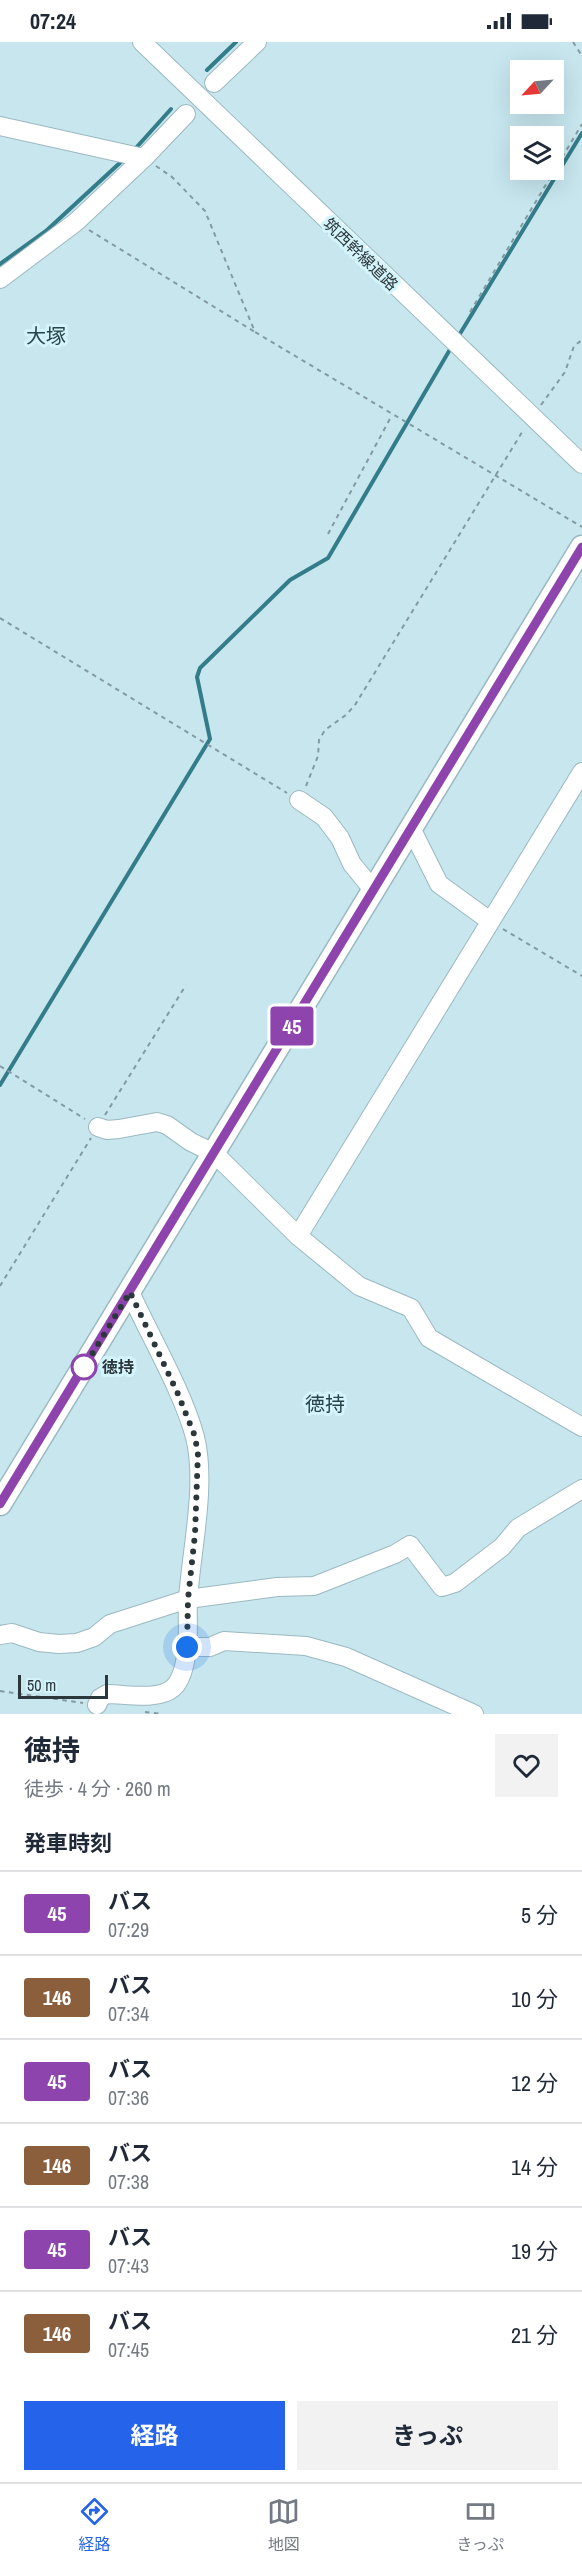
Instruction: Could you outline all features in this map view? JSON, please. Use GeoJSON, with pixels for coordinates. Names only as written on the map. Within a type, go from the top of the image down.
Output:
{"type":"FeatureCollection","features":[{"type":"Feature","properties":{"kind":"main road"},"geometry":{"type":"LineString","coordinates":[[0,1504],[582,547]]}},
{"type":"Feature","properties":{"kind":"street","name":"筑西幹線道路"},"geometry":{"type":"LineString","coordinates":[[142,42],[582,464]]}},
{"type":"Feature","properties":{"kind":"street"},"geometry":{"type":"LineString","coordinates":[[214,83],[257,42]]}},
{"type":"Feature","properties":{"kind":"street"},"geometry":{"type":"LineString","coordinates":[[0,279],[76,222],[144,158],[186,114]]}},
{"type":"Feature","properties":{"kind":"street"},"geometry":{"type":"LineString","coordinates":[[0,126],[144,158]]}},
{"type":"Feature","properties":{"kind":"street"},"geometry":{"type":"LineString","coordinates":[[298,1236],[582,772]]}},
{"type":"Feature","properties":{"kind":"street"},"geometry":{"type":"LineString","coordinates":[[299,800],[324,817],[340,838],[352,864],[374,891]]}},
{"type":"Feature","properties":{"kind":"street"},"geometry":{"type":"LineString","coordinates":[[412,830],[439,884],[490,921]]}},
{"type":"Feature","properties":{"kind":"street"},"geometry":{"type":"LineString","coordinates":[[98,1126],[107,1130],[158,1122],[214,1153],[298,1236],[359,1286],[411,1308],[429,1338],[582,1427]]}},
{"type":"Feature","properties":{"kind":"street"},"geometry":{"type":"LineString","coordinates":[[97,1706],[100,1698],[107,1694],[159,1695],[172,1689],[180,1680],[187,1647],[198,1452],[194,1434],[178,1394],[130,1292]]}},
{"type":"Feature","properties":{"kind":"street"},"geometry":{"type":"LineString","coordinates":[[0,1635],[12,1633],[39,1642],[77,1643],[94,1636],[110,1624],[188,1599],[277,1587],[314,1586],[395,1554],[410,1545],[442,1587],[455,1583],[494,1553],[518,1528],[582,1489]]}},
{"type":"Feature","properties":{"kind":"street"},"geometry":{"type":"LineString","coordinates":[[187,1647],[210,1647],[224,1641],[306,1646],[346,1657],[474,1714]]}},
{"type":"Feature","properties":{"kind":"path"},"geometry":{"type":"LineString","coordinates":[[573,42],[582,56]]}},
{"type":"Feature","properties":{"kind":"path"},"geometry":{"type":"LineString","coordinates":[[470,312],[582,124]]}},
{"type":"Feature","properties":{"kind":"path"},"geometry":{"type":"LineString","coordinates":[[144,158],[172,177],[205,211],[255,332]]}},
{"type":"Feature","properties":{"kind":"path"},"geometry":{"type":"LineString","coordinates":[[76,222],[392,415],[582,527]]}},
{"type":"Feature","properties":{"kind":"path"},"geometry":{"type":"LineString","coordinates":[[0,618],[299,800],[309,781],[325,730],[346,715],[355,705],[494,475],[531,417],[565,372],[574,346],[582,340]]}},
{"type":"Feature","properties":{"kind":"path"},"geometry":{"type":"LineString","coordinates":[[328,534],[392,415]]}},
{"type":"Feature","properties":{"kind":"path"},"geometry":{"type":"LineString","coordinates":[[490,921],[582,976]]}},
{"type":"Feature","properties":{"kind":"path"},"geometry":{"type":"LineString","coordinates":[[0,1066],[98,1126]]}},
{"type":"Feature","properties":{"kind":"waterway"},"geometry":{"type":"LineString","coordinates":[[207,70],[236,42]]}},
{"type":"Feature","properties":{"kind":"waterway"},"geometry":{"type":"LineString","coordinates":[[135,149],[171,109]]}},
{"type":"Feature","properties":{"kind":"waterway"},"geometry":{"type":"LineString","coordinates":[[458,337],[582,133]]}},
{"type":"Feature","properties":{"kind":"waterway"},"geometry":{"type":"LineString","coordinates":[[0,264],[46,231],[123,160]]}},
{"type":"Feature","properties":{"kind":"waterway"},"geometry":{"type":"LineString","coordinates":[[0,1085],[210,739],[197,677],[200,668],[290,580],[328,558],[452,346]]}},
{"type":"Feature","properties":{"kind":"bus line","name":"45"},"geometry":{"type":"LineString","coordinates":[[0,1504],[582,547]]}},
{"type":"Feature","properties":{"kind":"place","name":"徳持"},"geometry":{"type":"Point","coordinates":[84,1367]}},
{"type":"Feature","properties":{"kind":"district","name":"大塚"},"geometry":{"type":"Point","coordinates":[46,336]}},
{"type":"Feature","properties":{"kind":"district","name":"徳持"},"geometry":{"type":"Point","coordinates":[325,1404]}},
{"type":"Feature","properties":{"kind":"route"},"geometry":{"type":"LineString","coordinates":[[84,1367],[80,1374],[130,1292],[178,1394],[194,1434],[198,1452],[198,1489],[188,1599],[187,1647]]}}]}
